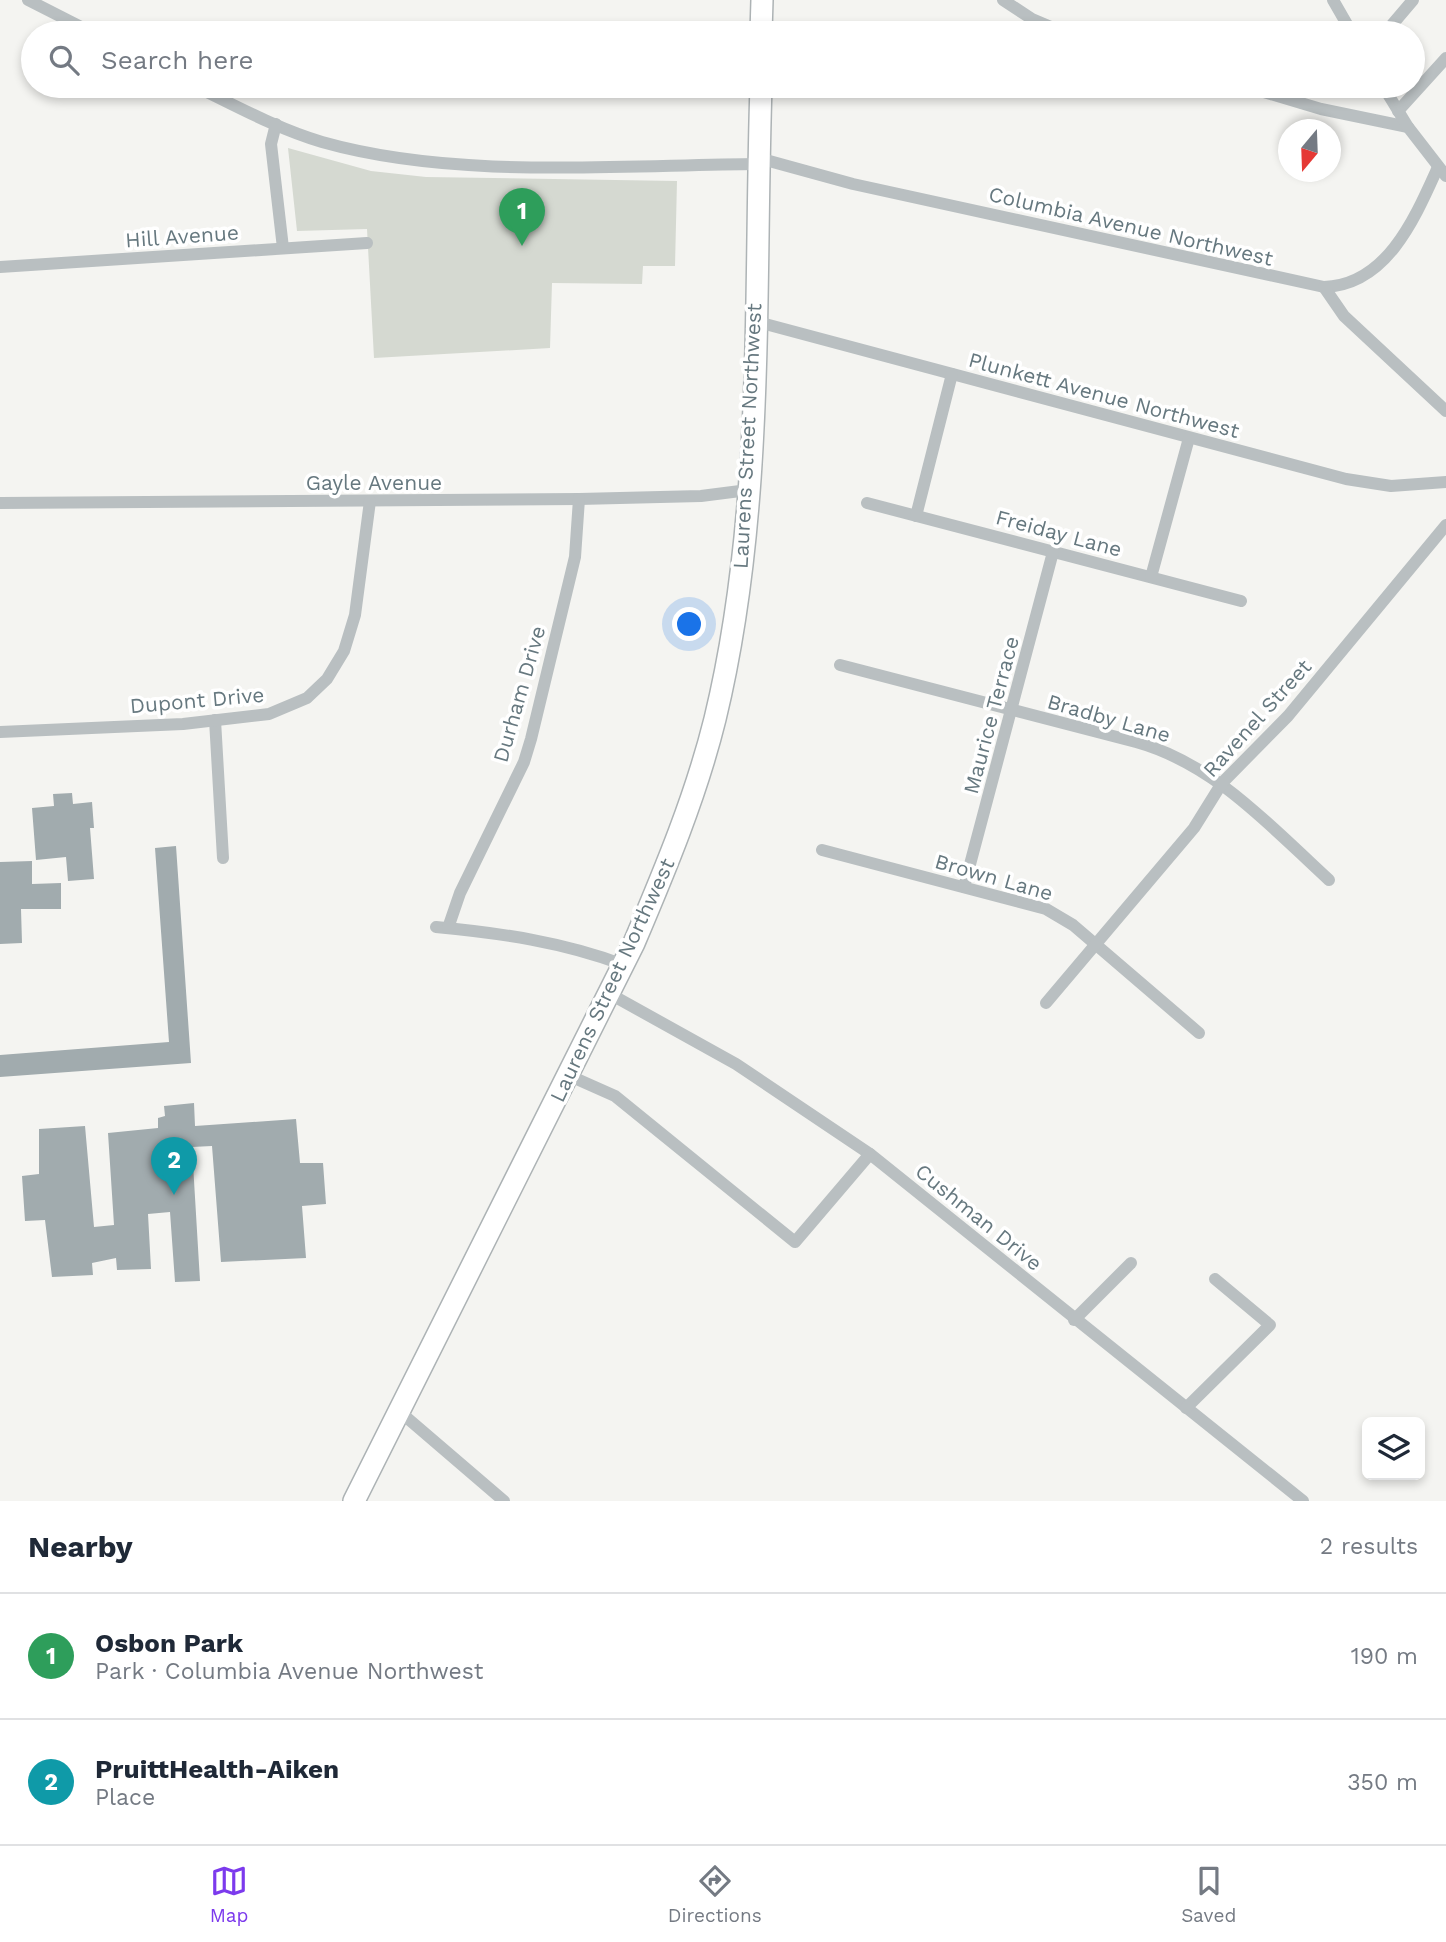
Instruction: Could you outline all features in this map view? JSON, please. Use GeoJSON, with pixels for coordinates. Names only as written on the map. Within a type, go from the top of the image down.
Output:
{"type":"FeatureCollection","features":[{"type":"Feature","properties":{"kind":"main road"},"geometry":{"type":"LineString","coordinates":[[761,21],[762,0]]}},
{"type":"Feature","properties":{"kind":"main road","name":"Laurens Street Northwest"},"geometry":{"type":"LineString","coordinates":[[354,1501],[624,965],[669,861],[714,720],[741,569],[748,490],[761,98]]}},
{"type":"Feature","properties":{"kind":"street"},"geometry":{"type":"LineString","coordinates":[[28,0],[69,21]]}},
{"type":"Feature","properties":{"kind":"street"},"geometry":{"type":"LineString","coordinates":[[1003,0],[1037,21]]}},
{"type":"Feature","properties":{"kind":"street"},"geometry":{"type":"LineString","coordinates":[[1333,0],[1345,21]]}},
{"type":"Feature","properties":{"kind":"street"},"geometry":{"type":"LineString","coordinates":[[1395,21],[1413,0]]}},
{"type":"Feature","properties":{"kind":"street"},"geometry":{"type":"LineString","coordinates":[[1425,81],[1446,58]]}},
{"type":"Feature","properties":{"kind":"street","name":"Columbia Avenue Northwest"},"geometry":{"type":"LineString","coordinates":[[221,98],[276,124],[339,146],[434,161],[543,166],[758,161],[1324,287],[1349,284],[1379,267],[1442,172]]}},
{"type":"Feature","properties":{"kind":"street"},"geometry":{"type":"LineString","coordinates":[[1284,98],[1321,109],[1408,127]]}},
{"type":"Feature","properties":{"kind":"street"},"geometry":{"type":"LineString","coordinates":[[1390,98],[1442,172]]}},
{"type":"Feature","properties":{"kind":"street"},"geometry":{"type":"LineString","coordinates":[[1398,111],[1410,98]]}},
{"type":"Feature","properties":{"kind":"street"},"geometry":{"type":"LineString","coordinates":[[276,124],[271,144],[283,248]]}},
{"type":"Feature","properties":{"kind":"street","name":"Hill Avenue"},"geometry":{"type":"LineString","coordinates":[[0,267],[367,243]]}},
{"type":"Feature","properties":{"kind":"street"},"geometry":{"type":"LineString","coordinates":[[1324,287],[1344,316],[1446,411]]}},
{"type":"Feature","properties":{"kind":"street","name":"Plunkett Avenue Northwest"},"geometry":{"type":"LineString","coordinates":[[754,321],[1368,484],[1414,486],[1446,482]]}},
{"type":"Feature","properties":{"kind":"street"},"geometry":{"type":"LineString","coordinates":[[916,516],[952,374]]}},
{"type":"Feature","properties":{"kind":"street"},"geometry":{"type":"LineString","coordinates":[[1151,577],[1189,438]]}},
{"type":"Feature","properties":{"kind":"street","name":"Gayle Avenue"},"geometry":{"type":"LineString","coordinates":[[0,503],[579,499],[701,496],[748,490]]}},
{"type":"Feature","properties":{"kind":"street","name":"Durham Drive"},"geometry":{"type":"LineString","coordinates":[[579,499],[575,557],[524,762],[442,927],[548,943],[589,952],[624,965]]}},
{"type":"Feature","properties":{"kind":"street","name":"Dupont Drive"},"geometry":{"type":"LineString","coordinates":[[0,732],[215,720],[282,711],[307,698],[327,679],[344,651],[355,615],[370,501]]}},
{"type":"Feature","properties":{"kind":"street","name":"Freiday Lane"},"geometry":{"type":"LineString","coordinates":[[867,503],[1241,601]]}},
{"type":"Feature","properties":{"kind":"street","name":"Ravenel Street"},"geometry":{"type":"LineString","coordinates":[[1046,1003],[1194,828],[1222,783],[1288,716],[1446,525]]}},
{"type":"Feature","properties":{"kind":"street","name":"Maurice Terrace"},"geometry":{"type":"LineString","coordinates":[[964,887],[1054,552]]}},
{"type":"Feature","properties":{"kind":"street","name":"Bradby Lane"},"geometry":{"type":"LineString","coordinates":[[840,665],[1153,747],[1222,783],[1329,880]]}},
{"type":"Feature","properties":{"kind":"street"},"geometry":{"type":"LineString","coordinates":[[215,720],[223,858]]}},
{"type":"Feature","properties":{"kind":"street","name":"Brown Lane"},"geometry":{"type":"LineString","coordinates":[[822,850],[1046,909],[1073,925],[1199,1033]]}},
{"type":"Feature","properties":{"kind":"street","name":"Cushman Drive"},"geometry":{"type":"LineString","coordinates":[[610,994],[736,1064],[870,1154],[1303,1501]]}},
{"type":"Feature","properties":{"kind":"street"},"geometry":{"type":"LineString","coordinates":[[570,1076],[615,1096],[795,1242],[870,1154]]}},
{"type":"Feature","properties":{"kind":"street"},"geometry":{"type":"LineString","coordinates":[[1074,1320],[1131,1263]]}},
{"type":"Feature","properties":{"kind":"street"},"geometry":{"type":"LineString","coordinates":[[1186,1408],[1270,1325],[1215,1279]]}},
{"type":"Feature","properties":{"kind":"street"},"geometry":{"type":"LineString","coordinates":[[399,1411],[504,1501]]}},
{"type":"Feature","properties":{"kind":"shaded area"},"geometry":{"type":"Polygon","coordinates":[[[288,148],[371,171],[426,177],[677,181],[675,266],[643,266],[642,284],[552,283],[550,348],[374,358],[367,229],[297,231],[288,148]]]}},
{"type":"Feature","properties":{"kind":"building"},"geometry":{"type":"Polygon","coordinates":[[[72,793],[73,804],[92,802],[94,828],[90,828],[94,879],[68,881],[66,857],[36,860],[32,808],[54,806],[53,794],[72,793]]]}},
{"type":"Feature","properties":{"kind":"building"},"geometry":{"type":"Polygon","coordinates":[[[176,846],[191,1063],[0,1077],[0,1055],[169,1042],[155,848],[176,846]]]}},
{"type":"Feature","properties":{"kind":"building"},"geometry":{"type":"Polygon","coordinates":[[[32,861],[32,884],[61,883],[61,909],[21,909],[22,943],[0,944],[0,862],[32,861]]]}},
{"type":"Feature","properties":{"kind":"building"},"geometry":{"type":"Polygon","coordinates":[[[194,1103],[195,1126],[296,1119],[300,1163],[323,1163],[326,1204],[302,1206],[306,1258],[221,1262],[212,1146],[192,1147],[200,1281],[175,1282],[170,1212],[148,1214],[151,1269],[117,1270],[116,1258],[92,1263],[93,1275],[52,1277],[45,1220],[25,1221],[22,1176],[39,1174],[39,1129],[85,1126],[94,1227],[114,1225],[108,1133],[158,1128],[158,1118],[165,1116],[164,1106],[194,1103]]]}},
{"type":"Feature","properties":{"kind":"place","name":"Osbon Park"},"geometry":{"type":"Point","coordinates":[522,246]}},
{"type":"Feature","properties":{"kind":"place","name":"PruittHealth-Aiken"},"geometry":{"type":"Point","coordinates":[174,1195]}}]}
